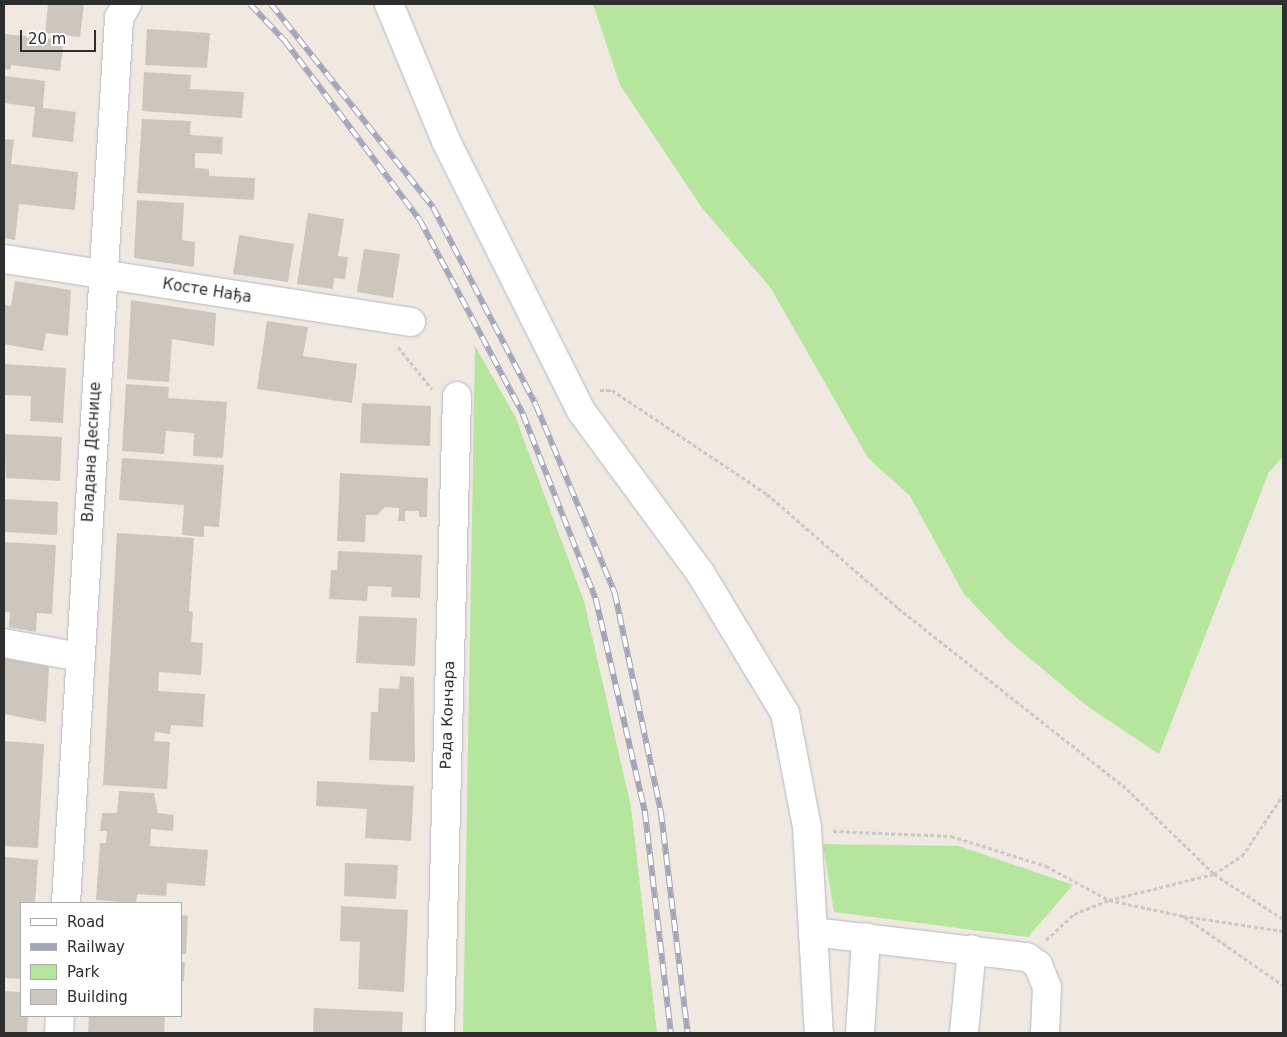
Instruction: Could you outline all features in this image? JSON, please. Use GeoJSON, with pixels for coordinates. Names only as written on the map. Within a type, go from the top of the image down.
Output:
{"type":"FeatureCollection","features":[{"type":"Feature","properties":{"kind":"street","name":"Владана Деснице"},"geometry":{"type":"LineString","coordinates":[[66,902],[102,275],[119,18],[127,4]]}},
{"type":"Feature","properties":{"kind":"street"},"geometry":{"type":"LineString","coordinates":[[389,4],[446,141],[582,412],[701,574],[785,713],[807,827],[819,1033]]}},
{"type":"Feature","properties":{"kind":"street","name":"Косте Нађа"},"geometry":{"type":"LineString","coordinates":[[4,260],[411,322]]}},
{"type":"Feature","properties":{"kind":"street","name":"Рада Кончара"},"geometry":{"type":"LineString","coordinates":[[440,1033],[456,409]]}},
{"type":"Feature","properties":{"kind":"street"},"geometry":{"type":"LineString","coordinates":[[4,642],[80,657]]}},
{"type":"Feature","properties":{"kind":"street"},"geometry":{"type":"LineString","coordinates":[[813,932],[972,949],[1027,957],[1038,965],[1047,987],[1045,1033]]}},
{"type":"Feature","properties":{"kind":"street"},"geometry":{"type":"LineString","coordinates":[[860,1033],[866,937]]}},
{"type":"Feature","properties":{"kind":"street"},"geometry":{"type":"LineString","coordinates":[[964,1033],[972,949]]}},
{"type":"Feature","properties":{"kind":"street"},"geometry":{"type":"LineString","coordinates":[[59,1033],[60,1017]]}},
{"type":"Feature","properties":{"kind":"path"},"geometry":{"type":"LineString","coordinates":[[368,316],[381,323],[456,409]]}},
{"type":"Feature","properties":{"kind":"path"},"geometry":{"type":"LineString","coordinates":[[572,392],[612,390],[767,494],[898,608],[1126,788],[1214,874],[1283,919]]}},
{"type":"Feature","properties":{"kind":"path"},"geometry":{"type":"LineString","coordinates":[[1027,957],[1074,914],[1109,900],[1214,874],[1242,856],[1283,794]]}},
{"type":"Feature","properties":{"kind":"path"},"geometry":{"type":"LineString","coordinates":[[807,827],[854,834],[951,836],[1046,866],[1109,900],[1183,916],[1283,931]]}},
{"type":"Feature","properties":{"kind":"path"},"geometry":{"type":"LineString","coordinates":[[1183,916],[1283,984]]}},
{"type":"Feature","properties":{"kind":"green space"},"geometry":{"type":"Polygon","coordinates":[[[593,4],[1283,4],[1283,457],[1269,472],[1159,754],[1087,706],[1009,641],[964,594],[910,496],[868,458],[770,287],[702,208],[620,85],[593,4]]]}},
{"type":"Feature","properties":{"kind":"green space"},"geometry":{"type":"Polygon","coordinates":[[[475,346],[515,416],[584,601],[631,807],[657,1033],[463,1033],[475,346]]]}},
{"type":"Feature","properties":{"kind":"green space"},"geometry":{"type":"Polygon","coordinates":[[[823,844],[959,846],[1073,885],[1028,937],[834,912],[823,844]]]}},
{"type":"Feature","properties":{"kind":"building"},"geometry":{"type":"Polygon","coordinates":[[[48,4],[84,4],[80,37],[45,33],[48,4]]]}},
{"type":"Feature","properties":{"kind":"building"},"geometry":{"type":"Polygon","coordinates":[[[147,29],[210,33],[207,68],[145,65],[147,29]]]}},
{"type":"Feature","properties":{"kind":"building"},"geometry":{"type":"Polygon","coordinates":[[[4,34],[64,40],[60,71],[11,65],[10,70],[4,69],[4,34]]]}},
{"type":"Feature","properties":{"kind":"building"},"geometry":{"type":"Polygon","coordinates":[[[144,72],[191,75],[190,89],[244,92],[242,118],[142,111],[144,72]]]}},
{"type":"Feature","properties":{"kind":"building"},"geometry":{"type":"Polygon","coordinates":[[[4,76],[45,81],[43,108],[76,112],[73,142],[32,137],[35,107],[4,103],[4,76]]]}},
{"type":"Feature","properties":{"kind":"building"},"geometry":{"type":"Polygon","coordinates":[[[142,119],[191,121],[190,135],[223,137],[222,154],[195,153],[195,168],[209,169],[209,176],[255,178],[254,200],[137,193],[142,119]]]}},
{"type":"Feature","properties":{"kind":"building"},"geometry":{"type":"Polygon","coordinates":[[[4,139],[14,140],[11,164],[78,172],[75,210],[19,204],[15,240],[4,238],[4,139]]]}},
{"type":"Feature","properties":{"kind":"building"},"geometry":{"type":"Polygon","coordinates":[[[137,200],[184,203],[182,240],[195,242],[194,267],[134,258],[137,200]]]}},
{"type":"Feature","properties":{"kind":"building"},"geometry":{"type":"Polygon","coordinates":[[[308,213],[344,219],[338,256],[348,257],[345,279],[334,278],[333,289],[297,284],[308,213]]]}},
{"type":"Feature","properties":{"kind":"building"},"geometry":{"type":"Polygon","coordinates":[[[239,235],[294,244],[288,282],[233,274],[239,235]]]}},
{"type":"Feature","properties":{"kind":"building"},"geometry":{"type":"Polygon","coordinates":[[[364,249],[400,254],[393,298],[357,292],[364,249]]]}},
{"type":"Feature","properties":{"kind":"building"},"geometry":{"type":"Polygon","coordinates":[[[15,281],[71,290],[68,336],[46,333],[43,351],[4,344],[4,305],[11,306],[15,281]]]}},
{"type":"Feature","properties":{"kind":"building"},"geometry":{"type":"Polygon","coordinates":[[[131,300],[216,313],[214,346],[172,339],[169,382],[127,379],[131,300]]]}},
{"type":"Feature","properties":{"kind":"building"},"geometry":{"type":"Polygon","coordinates":[[[267,321],[308,327],[303,356],[357,364],[352,403],[257,389],[267,321]]]}},
{"type":"Feature","properties":{"kind":"building"},"geometry":{"type":"Polygon","coordinates":[[[4,364],[66,368],[63,423],[30,421],[31,396],[4,395],[4,364]]]}},
{"type":"Feature","properties":{"kind":"building"},"geometry":{"type":"Polygon","coordinates":[[[126,384],[169,387],[168,398],[227,402],[223,458],[193,456],[194,433],[166,431],[164,454],[122,451],[126,384]]]}},
{"type":"Feature","properties":{"kind":"building"},"geometry":{"type":"Polygon","coordinates":[[[362,403],[431,406],[430,446],[360,443],[362,403]]]}},
{"type":"Feature","properties":{"kind":"building"},"geometry":{"type":"Polygon","coordinates":[[[4,434],[62,437],[60,481],[6,478],[4,434]]]}},
{"type":"Feature","properties":{"kind":"building"},"geometry":{"type":"Polygon","coordinates":[[[122,458],[224,465],[219,527],[204,526],[204,537],[182,535],[184,505],[119,500],[122,458]]]}},
{"type":"Feature","properties":{"kind":"building"},"geometry":{"type":"Polygon","coordinates":[[[340,473],[428,478],[427,517],[419,517],[419,511],[405,511],[405,521],[398,521],[399,508],[385,507],[377,515],[366,515],[365,542],[337,541],[340,473]]]}},
{"type":"Feature","properties":{"kind":"building"},"geometry":{"type":"Polygon","coordinates":[[[4,499],[58,502],[57,535],[4,532],[4,499]]]}},
{"type":"Feature","properties":{"kind":"building"},"geometry":{"type":"Polygon","coordinates":[[[117,533],[194,538],[189,611],[193,612],[191,642],[203,643],[201,675],[159,672],[158,691],[205,694],[203,727],[171,725],[170,734],[155,732],[154,741],[170,742],[167,789],[103,785],[117,533]]]}},
{"type":"Feature","properties":{"kind":"building"},"geometry":{"type":"Polygon","coordinates":[[[4,542],[56,545],[52,614],[37,613],[36,632],[9,627],[10,612],[4,612],[4,542]]]}},
{"type":"Feature","properties":{"kind":"building"},"geometry":{"type":"Polygon","coordinates":[[[338,551],[422,555],[420,598],[391,597],[392,587],[368,586],[367,601],[329,599],[331,570],[337,570],[338,551]]]}},
{"type":"Feature","properties":{"kind":"building"},"geometry":{"type":"Polygon","coordinates":[[[359,616],[417,618],[415,666],[356,663],[359,616]]]}},
{"type":"Feature","properties":{"kind":"building"},"geometry":{"type":"Polygon","coordinates":[[[4,658],[49,667],[46,722],[4,714],[4,658]]]}},
{"type":"Feature","properties":{"kind":"building"},"geometry":{"type":"Polygon","coordinates":[[[400,676],[414,677],[415,762],[369,760],[371,712],[378,712],[379,688],[399,689],[400,676]]]}},
{"type":"Feature","properties":{"kind":"building"},"geometry":{"type":"Polygon","coordinates":[[[4,741],[44,744],[38,848],[4,846],[4,741]]]}},
{"type":"Feature","properties":{"kind":"building"},"geometry":{"type":"Polygon","coordinates":[[[317,781],[414,786],[411,841],[365,838],[367,809],[316,806],[317,781]]]}},
{"type":"Feature","properties":{"kind":"building"},"geometry":{"type":"Polygon","coordinates":[[[119,791],[154,793],[158,813],[174,815],[173,831],[151,829],[150,846],[208,850],[205,886],[167,883],[166,896],[137,894],[136,902],[96,900],[100,843],[106,843],[107,831],[100,831],[102,813],[117,813],[119,791]]]}},
{"type":"Feature","properties":{"kind":"building"},"geometry":{"type":"Polygon","coordinates":[[[4,857],[38,860],[35,902],[20,902],[20,979],[4,978],[4,857]]]}},
{"type":"Feature","properties":{"kind":"building"},"geometry":{"type":"Polygon","coordinates":[[[345,863],[398,865],[396,899],[344,896],[345,863]]]}},
{"type":"Feature","properties":{"kind":"building"},"geometry":{"type":"Polygon","coordinates":[[[341,906],[408,910],[404,992],[358,989],[360,942],[340,941],[341,906]]]}},
{"type":"Feature","properties":{"kind":"building"},"geometry":{"type":"Polygon","coordinates":[[[182,915],[188,916],[186,954],[182,954],[182,915]]]}},
{"type":"Feature","properties":{"kind":"building"},"geometry":{"type":"Polygon","coordinates":[[[182,962],[185,962],[184,981],[182,981],[182,962]]]}},
{"type":"Feature","properties":{"kind":"building"},"geometry":{"type":"Polygon","coordinates":[[[4,991],[20,992],[20,1017],[28,1017],[27,1033],[4,1032],[4,991]]]}},
{"type":"Feature","properties":{"kind":"building"},"geometry":{"type":"Polygon","coordinates":[[[314,1008],[403,1012],[402,1033],[313,1033],[314,1008]]]}},
{"type":"Feature","properties":{"kind":"building"},"geometry":{"type":"Polygon","coordinates":[[[89,1017],[165,1017],[164,1033],[88,1033],[89,1017]]]}},
{"type":"Feature","properties":{"kind":"railway"},"geometry":{"type":"LineString","coordinates":[[250,4],[285,41],[420,220],[523,414],[596,599],[645,811],[671,1033]]}},
{"type":"Feature","properties":{"kind":"railway"},"geometry":{"type":"LineString","coordinates":[[271,4],[433,207],[536,405],[615,593],[661,811],[688,1033]]}}]}
